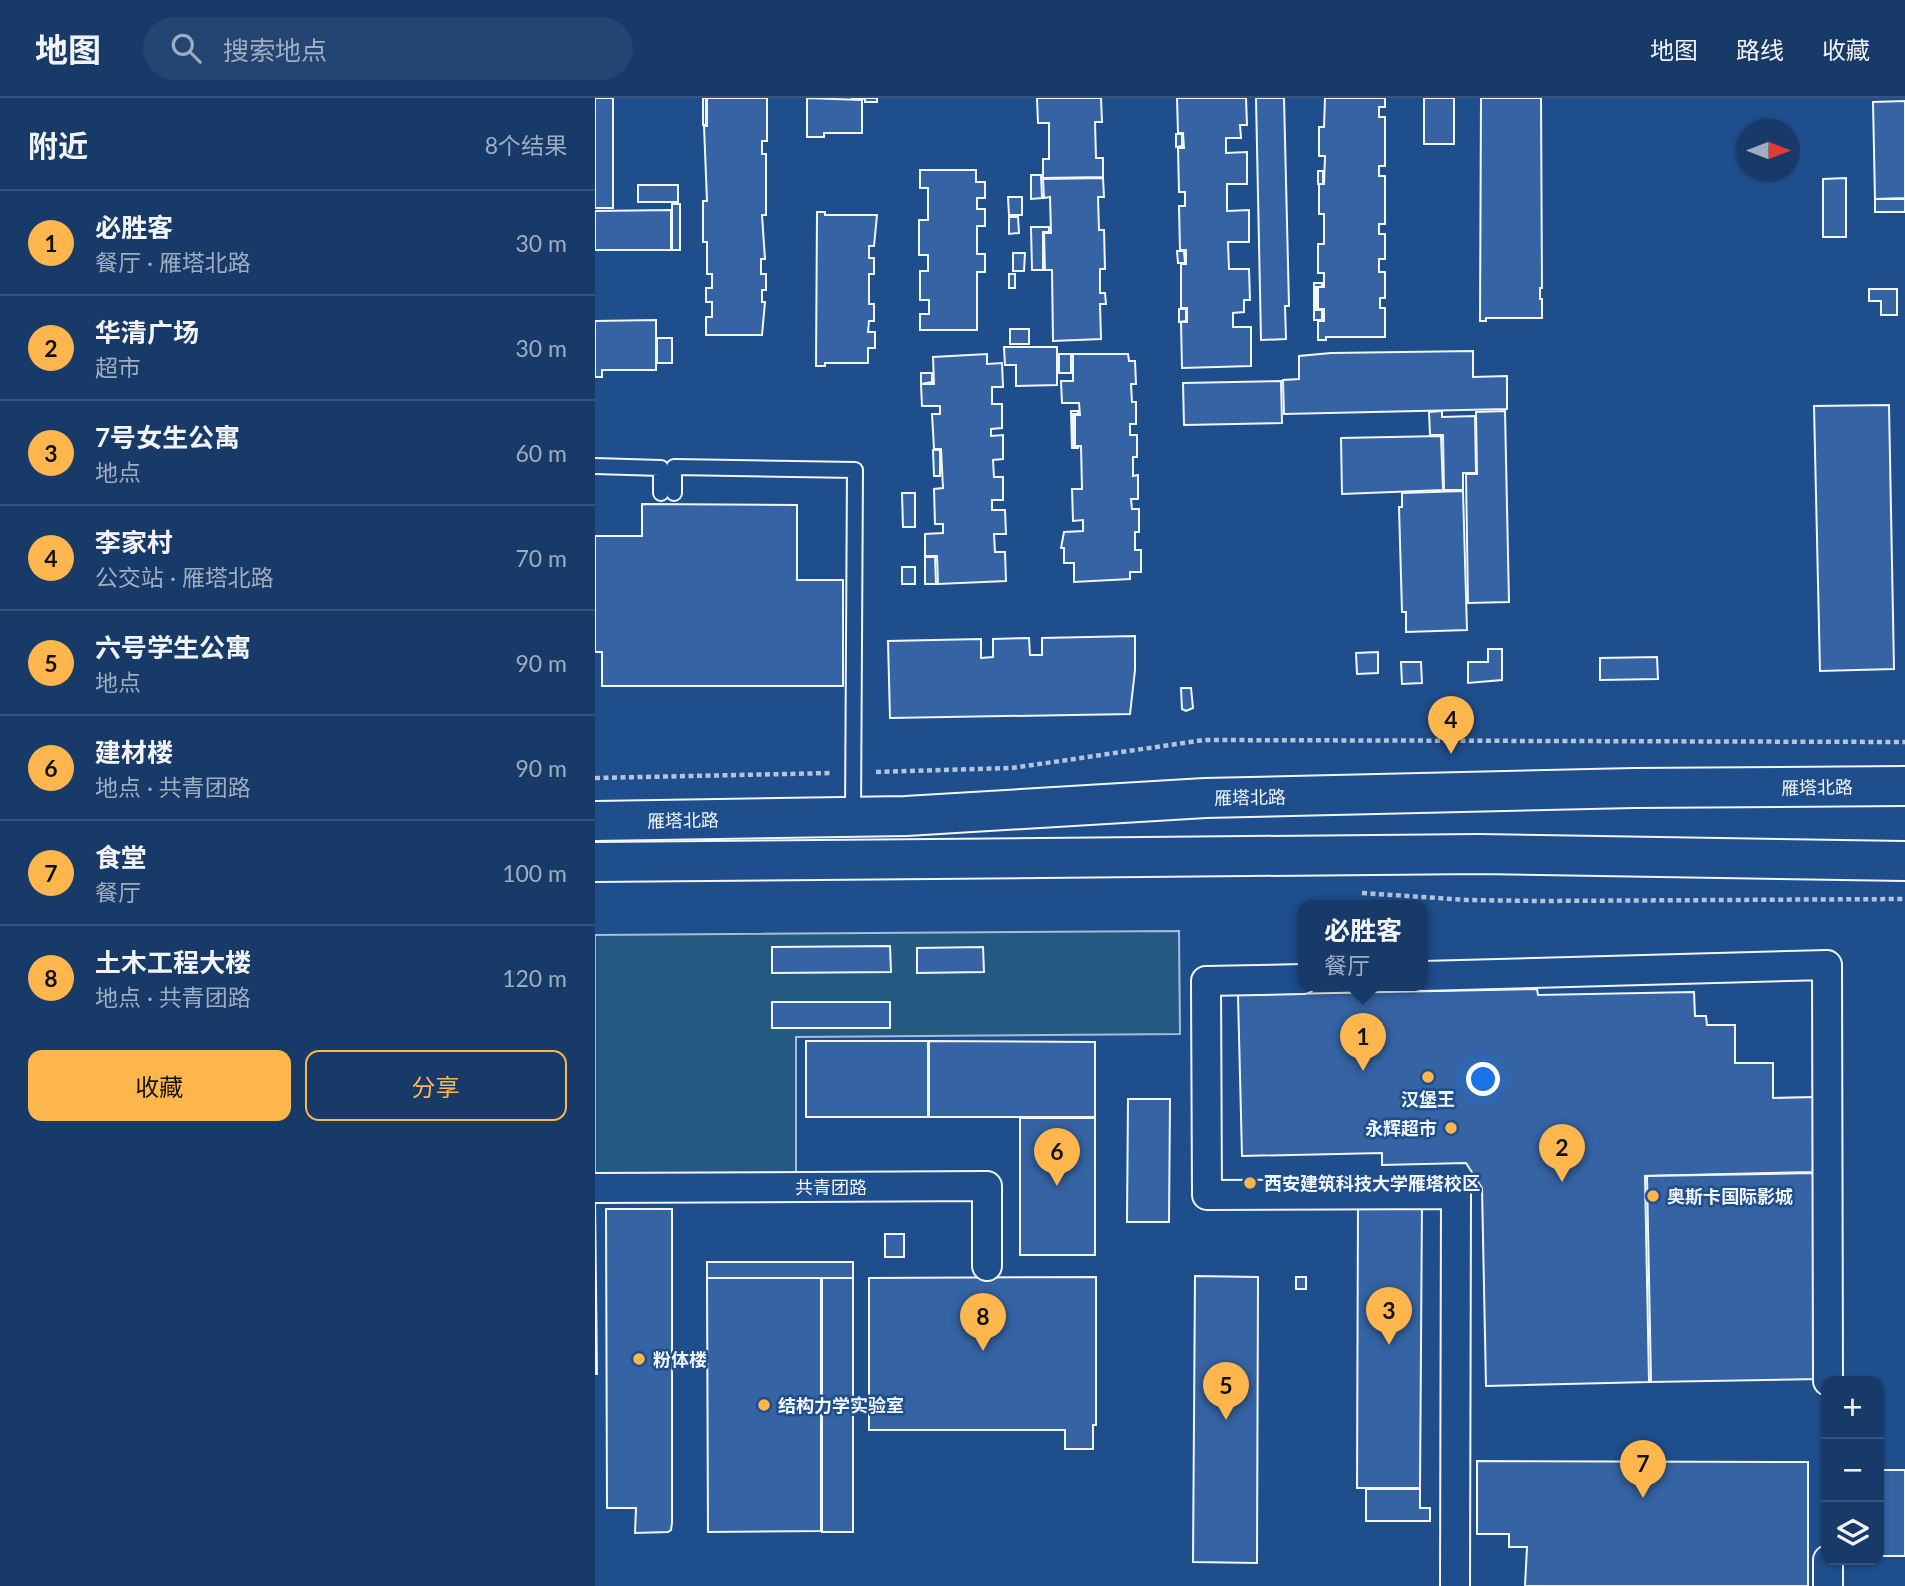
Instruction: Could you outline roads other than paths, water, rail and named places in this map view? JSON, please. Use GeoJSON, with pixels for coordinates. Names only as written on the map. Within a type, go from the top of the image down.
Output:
{"type":"FeatureCollection","features":[{"type":"Feature","properties":{"kind":"main road","name":"雁塔北路"},"geometry":{"type":"LineString","coordinates":[[595,821],[906,817],[1205,799],[1634,788],[1905,786]]}},
{"type":"Feature","properties":{"kind":"main road"},"geometry":{"type":"LineString","coordinates":[[595,862],[1479,854],[1905,860]]}},
{"type":"Feature","properties":{"kind":"street"},"geometry":{"type":"LineString","coordinates":[[1428,976],[1827,965],[1828,1376]]}},
{"type":"Feature","properties":{"kind":"street"},"geometry":{"type":"LineString","coordinates":[[1298,979],[1206,981],[1207,1195],[1456,1194],[1455,1586]]}},
{"type":"Feature","properties":{"kind":"street","name":"共青团路"},"geometry":{"type":"LineString","coordinates":[[595,1188],[987,1185],[987,1266]]}},
{"type":"Feature","properties":{"kind":"street"},"geometry":{"type":"LineString","coordinates":[[1828,1565],[1828,1586]]}},
{"type":"Feature","properties":{"kind":"lane"},"geometry":{"type":"LineString","coordinates":[[595,466],[661,468],[668,493],[674,467],[855,470],[853,817]]}},
{"type":"Feature","properties":{"kind":"place","name":"李家村"},"geometry":{"type":"Point","coordinates":[1451,754]}},
{"type":"Feature","properties":{"kind":"place","name":"必胜客"},"geometry":{"type":"Point","coordinates":[1363,1071]}},
{"type":"Feature","properties":{"kind":"place","name":"汉堡王"},"geometry":{"type":"Point","coordinates":[1428,1077]}},
{"type":"Feature","properties":{"kind":"place","name":"永辉超市"},"geometry":{"type":"Point","coordinates":[1451,1128]}},
{"type":"Feature","properties":{"kind":"place","name":"华清广场"},"geometry":{"type":"Point","coordinates":[1562,1182]}},
{"type":"Feature","properties":{"kind":"place","name":"西安建筑科技大学雁塔校区"},"geometry":{"type":"Point","coordinates":[1250,1183]}},
{"type":"Feature","properties":{"kind":"place","name":"建材楼"},"geometry":{"type":"Point","coordinates":[1057,1186]}},
{"type":"Feature","properties":{"kind":"place","name":"奥斯卡国际影城"},"geometry":{"type":"Point","coordinates":[1653,1196]}},
{"type":"Feature","properties":{"kind":"place","name":"7号女生公寓"},"geometry":{"type":"Point","coordinates":[1389,1345]}},
{"type":"Feature","properties":{"kind":"place","name":"土木工程大楼"},"geometry":{"type":"Point","coordinates":[983,1351]}},
{"type":"Feature","properties":{"kind":"place","name":"粉体楼"},"geometry":{"type":"Point","coordinates":[639,1359]}},
{"type":"Feature","properties":{"kind":"place","name":"结构力学实验室"},"geometry":{"type":"Point","coordinates":[764,1405]}},
{"type":"Feature","properties":{"kind":"place","name":"六号学生公寓"},"geometry":{"type":"Point","coordinates":[1226,1420]}},
{"type":"Feature","properties":{"kind":"place","name":"食堂"},"geometry":{"type":"Point","coordinates":[1643,1498]}}]}
